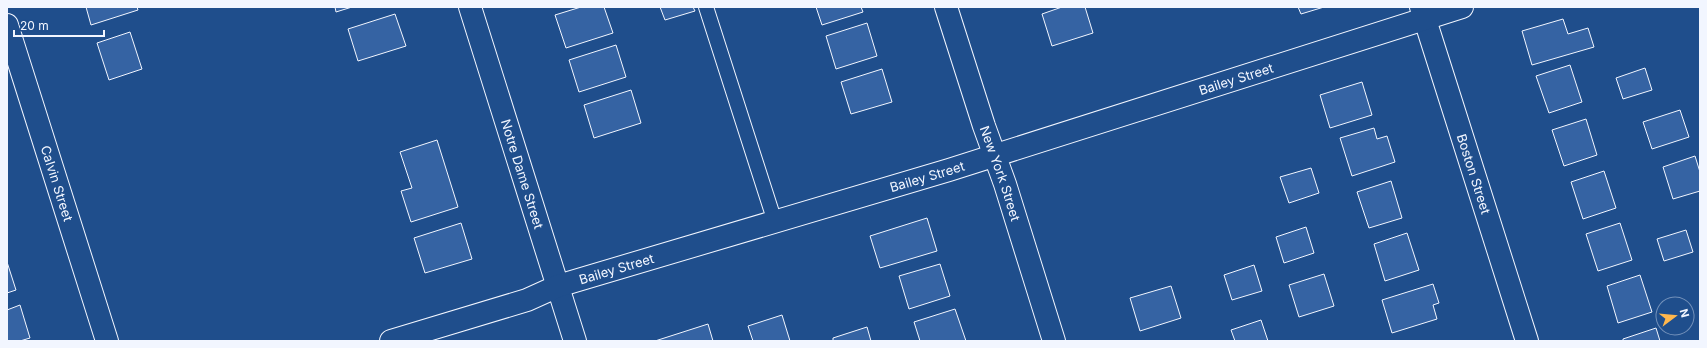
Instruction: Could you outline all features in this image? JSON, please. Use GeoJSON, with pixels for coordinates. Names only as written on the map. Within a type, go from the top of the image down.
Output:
{"type":"FeatureCollection","features":[{"type":"Feature","properties":{"kind":"street","name":"Notre Dame Street"},"geometry":{"type":"LineString","coordinates":[[470,7],[575,341]]}},
{"type":"Feature","properties":{"kind":"street","name":"New York Street"},"geometry":{"type":"LineString","coordinates":[[946,7],[994,156],[1005,184],[1054,341]]}},
{"type":"Feature","properties":{"kind":"street","name":"Bailey Street"},"geometry":{"type":"LineString","coordinates":[[391,341],[527,300],[558,286],[994,156],[1423,13],[1462,7]]}},
{"type":"Feature","properties":{"kind":"street","name":"Boston Street"},"geometry":{"type":"LineString","coordinates":[[1423,13],[1527,341]]}},
{"type":"Feature","properties":{"kind":"street","name":"Calvin Street"},"geometry":{"type":"LineString","coordinates":[[7,25],[107,341]]}},
{"type":"Feature","properties":{"kind":"lane"},"geometry":{"type":"LineString","coordinates":[[706,7],[775,222]]}},
{"type":"Feature","properties":{"kind":"building"},"geometry":{"type":"Polygon","coordinates":[[[86,7],[137,7],[138,10],[91,25],[86,7]]]}},
{"type":"Feature","properties":{"kind":"building"},"geometry":{"type":"Polygon","coordinates":[[[335,7],[352,7],[336,12],[335,7]]]}},
{"type":"Feature","properties":{"kind":"building"},"geometry":{"type":"Polygon","coordinates":[[[581,7],[604,7],[613,33],[566,48],[555,15],[581,7]]]}},
{"type":"Feature","properties":{"kind":"building"},"geometry":{"type":"Polygon","coordinates":[[[660,7],[693,7],[695,11],[665,20],[660,7]]]}},
{"type":"Feature","properties":{"kind":"building"},"geometry":{"type":"Polygon","coordinates":[[[816,7],[861,7],[863,12],[822,25],[816,7]]]}},
{"type":"Feature","properties":{"kind":"building"},"geometry":{"type":"Polygon","coordinates":[[[1062,7],[1085,7],[1093,33],[1052,46],[1042,14],[1062,7]]]}},
{"type":"Feature","properties":{"kind":"building"},"geometry":{"type":"Polygon","coordinates":[[[1298,7],[1324,7],[1301,14],[1298,7]]]}},
{"type":"Feature","properties":{"kind":"building"},"geometry":{"type":"Polygon","coordinates":[[[395,14],[406,46],[358,61],[348,29],[395,14]]]}},
{"type":"Feature","properties":{"kind":"building"},"geometry":{"type":"Polygon","coordinates":[[[1563,19],[1568,34],[1588,28],[1594,47],[1532,65],[1522,31],[1563,19]]]}},
{"type":"Feature","properties":{"kind":"building"},"geometry":{"type":"Polygon","coordinates":[[[867,23],[877,56],[836,69],[826,36],[867,23]]]}},
{"type":"Feature","properties":{"kind":"building"},"geometry":{"type":"Polygon","coordinates":[[[130,32],[142,69],[109,80],[97,43],[130,32]]]}},
{"type":"Feature","properties":{"kind":"building"},"geometry":{"type":"Polygon","coordinates":[[[616,45],[626,77],[579,92],[569,60],[616,45]]]}},
{"type":"Feature","properties":{"kind":"building"},"geometry":{"type":"Polygon","coordinates":[[[1570,65],[1582,102],[1549,113],[1536,76],[1570,65]]]}},
{"type":"Feature","properties":{"kind":"building"},"geometry":{"type":"Polygon","coordinates":[[[1645,68],[1652,90],[1623,99],[1616,78],[1645,68]]]}},
{"type":"Feature","properties":{"kind":"building"},"geometry":{"type":"Polygon","coordinates":[[[882,69],[892,102],[851,114],[841,82],[882,69]]]}},
{"type":"Feature","properties":{"kind":"building"},"geometry":{"type":"Polygon","coordinates":[[[1362,82],[1372,115],[1330,128],[1320,95],[1362,82]]]}},
{"type":"Feature","properties":{"kind":"building"},"geometry":{"type":"Polygon","coordinates":[[[631,90],[641,123],[594,138],[584,105],[631,90]]]}},
{"type":"Feature","properties":{"kind":"building"},"geometry":{"type":"Polygon","coordinates":[[[1680,110],[1689,137],[1652,149],[1643,122],[1680,110]]]}},
{"type":"Feature","properties":{"kind":"building"},"geometry":{"type":"Polygon","coordinates":[[[1586,119],[1597,155],[1564,166],[1552,130],[1586,119]]]}},
{"type":"Feature","properties":{"kind":"building"},"geometry":{"type":"Polygon","coordinates":[[[1374,128],[1377,139],[1387,136],[1395,162],[1352,176],[1340,138],[1374,128]]]}},
{"type":"Feature","properties":{"kind":"building"},"geometry":{"type":"Polygon","coordinates":[[[437,140],[458,207],[411,222],[401,191],[412,188],[400,152],[437,140]]]}},
{"type":"Feature","properties":{"kind":"building"},"geometry":{"type":"Polygon","coordinates":[[[1695,156],[1700,172],[1700,191],[1673,199],[1663,167],[1695,156]]]}},
{"type":"Feature","properties":{"kind":"building"},"geometry":{"type":"Polygon","coordinates":[[[1311,168],[1319,193],[1289,203],[1280,177],[1311,168]]]}},
{"type":"Feature","properties":{"kind":"building"},"geometry":{"type":"Polygon","coordinates":[[[1604,171],[1616,208],[1583,219],[1571,182],[1604,171]]]}},
{"type":"Feature","properties":{"kind":"building"},"geometry":{"type":"Polygon","coordinates":[[[1391,181],[1402,218],[1369,228],[1357,192],[1391,181]]]}},
{"type":"Feature","properties":{"kind":"building"},"geometry":{"type":"Polygon","coordinates":[[[927,218],[937,251],[880,268],[870,236],[927,218]]]}},
{"type":"Feature","properties":{"kind":"building"},"geometry":{"type":"Polygon","coordinates":[[[461,223],[472,259],[425,273],[414,238],[461,223]]]}},
{"type":"Feature","properties":{"kind":"building"},"geometry":{"type":"Polygon","coordinates":[[[1620,223],[1632,260],[1598,271],[1586,234],[1620,223]]]}},
{"type":"Feature","properties":{"kind":"building"},"geometry":{"type":"Polygon","coordinates":[[[1306,227],[1314,253],[1284,263],[1276,237],[1306,227]]]}},
{"type":"Feature","properties":{"kind":"building"},"geometry":{"type":"Polygon","coordinates":[[[1686,230],[1693,252],[1664,261],[1657,239],[1686,230]]]}},
{"type":"Feature","properties":{"kind":"building"},"geometry":{"type":"Polygon","coordinates":[[[1407,233],[1419,270],[1385,281],[1374,244],[1407,233]]]}},
{"type":"Feature","properties":{"kind":"building"},"geometry":{"type":"Polygon","coordinates":[[[7,262],[16,290],[7,293],[7,262]]]}},
{"type":"Feature","properties":{"kind":"building"},"geometry":{"type":"Polygon","coordinates":[[[940,264],[950,296],[909,309],[899,276],[940,264]]]}},
{"type":"Feature","properties":{"kind":"building"},"geometry":{"type":"Polygon","coordinates":[[[1254,265],[1262,291],[1232,300],[1224,275],[1254,265]]]}},
{"type":"Feature","properties":{"kind":"building"},"geometry":{"type":"Polygon","coordinates":[[[1324,274],[1334,306],[1299,317],[1289,285],[1324,274]]]}},
{"type":"Feature","properties":{"kind":"building"},"geometry":{"type":"Polygon","coordinates":[[[1640,275],[1652,312],[1618,323],[1607,286],[1640,275]]]}},
{"type":"Feature","properties":{"kind":"building"},"geometry":{"type":"Polygon","coordinates":[[[1433,284],[1439,303],[1433,305],[1437,319],[1392,333],[1382,300],[1433,284]]]}},
{"type":"Feature","properties":{"kind":"building"},"geometry":{"type":"Polygon","coordinates":[[[1171,286],[1181,318],[1140,331],[1130,298],[1171,286]]]}},
{"type":"Feature","properties":{"kind":"building"},"geometry":{"type":"Polygon","coordinates":[[[20,305],[30,338],[20,341],[7,341],[7,310],[20,305]]]}},
{"type":"Feature","properties":{"kind":"building"},"geometry":{"type":"Polygon","coordinates":[[[955,309],[966,341],[920,341],[914,322],[955,309]]]}},
{"type":"Feature","properties":{"kind":"building"},"geometry":{"type":"Polygon","coordinates":[[[782,315],[790,341],[753,341],[748,326],[782,315]]]}},
{"type":"Feature","properties":{"kind":"building"},"geometry":{"type":"Polygon","coordinates":[[[1261,320],[1268,341],[1235,341],[1231,330],[1261,320]]]}},
{"type":"Feature","properties":{"kind":"building"},"geometry":{"type":"Polygon","coordinates":[[[708,324],[713,341],[655,341],[708,324]]]}},
{"type":"Feature","properties":{"kind":"building"},"geometry":{"type":"Polygon","coordinates":[[[867,327],[871,341],[833,341],[833,338],[867,327]]]}},
{"type":"Feature","properties":{"kind":"building"},"geometry":{"type":"Polygon","coordinates":[[[1655,328],[1655,336],[1658,336],[1660,341],[1623,341],[1623,339],[1655,328]]]}}]}
